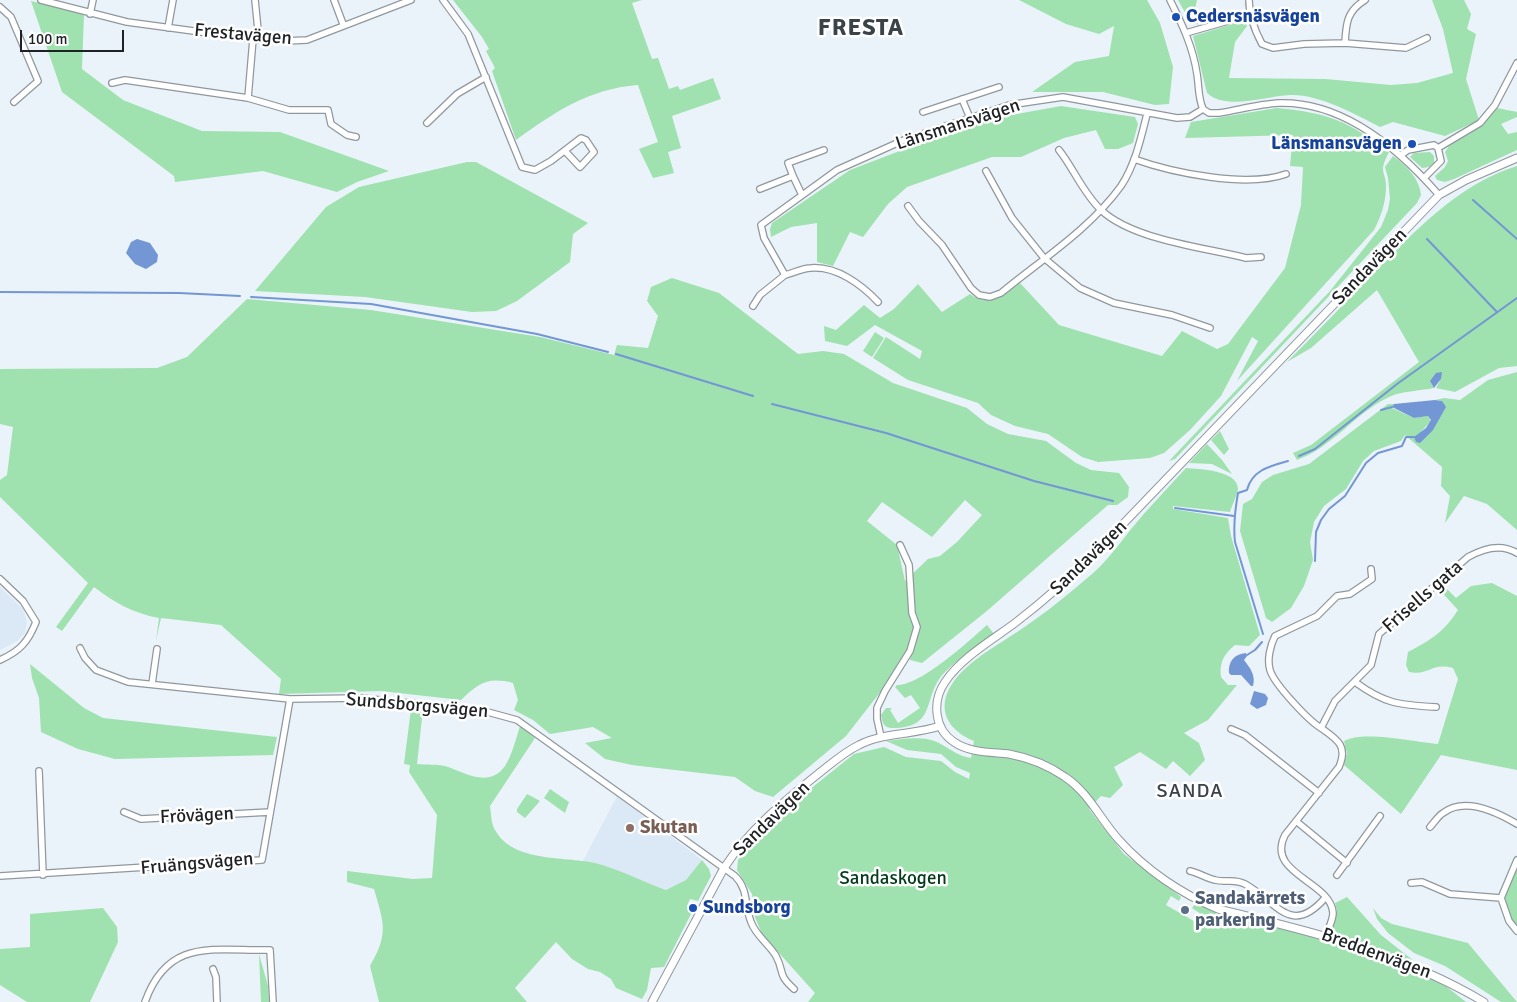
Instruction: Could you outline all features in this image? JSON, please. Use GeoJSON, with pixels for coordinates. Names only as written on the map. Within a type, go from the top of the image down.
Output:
{"type":"FeatureCollection","features":[{"type":"Feature","properties":{"kind":"street","name":"Frestavägen"},"geometry":{"type":"LineString","coordinates":[[41,0],[127,22],[256,40],[307,40],[343,24],[411,0]]}},
{"type":"Feature","properties":{"kind":"street"},"geometry":{"type":"LineString","coordinates":[[90,14],[93,0]]}},
{"type":"Feature","properties":{"kind":"street"},"geometry":{"type":"LineString","coordinates":[[168,28],[173,0]]}},
{"type":"Feature","properties":{"kind":"street"},"geometry":{"type":"LineString","coordinates":[[248,98],[256,40],[255,0]]}},
{"type":"Feature","properties":{"kind":"street"},"geometry":{"type":"LineString","coordinates":[[334,0],[343,24]]}},
{"type":"Feature","properties":{"kind":"street"},"geometry":{"type":"LineString","coordinates":[[444,0],[468,34],[522,167],[535,170],[582,138],[586,140],[594,152],[580,167],[565,151]]}},
{"type":"Feature","properties":{"kind":"street"},"geometry":{"type":"LineString","coordinates":[[1170,0],[1186,32],[1198,75],[1199,97],[1203,109],[1209,113],[1279,103],[1315,107],[1342,116],[1359,125],[1401,155],[1438,195],[1466,180],[1517,158]]}},
{"type":"Feature","properties":{"kind":"street"},"geometry":{"type":"LineString","coordinates":[[1249,0],[1250,14],[1262,44],[1273,48],[1304,44],[1345,43],[1406,48],[1427,38]]}},
{"type":"Feature","properties":{"kind":"street"},"geometry":{"type":"LineString","coordinates":[[1345,43],[1347,18],[1352,10],[1365,0]]}},
{"type":"Feature","properties":{"kind":"street"},"geometry":{"type":"LineString","coordinates":[[0,7],[11,17],[38,81],[14,102]]}},
{"type":"Feature","properties":{"kind":"street"},"geometry":{"type":"LineString","coordinates":[[1186,32],[1250,14]]}},
{"type":"Feature","properties":{"kind":"street"},"geometry":{"type":"LineString","coordinates":[[1438,148],[1480,123],[1495,105],[1517,63]]}},
{"type":"Feature","properties":{"kind":"street"},"geometry":{"type":"LineString","coordinates":[[427,123],[457,94],[486,77]]}},
{"type":"Feature","properties":{"kind":"street"},"geometry":{"type":"LineString","coordinates":[[112,84],[125,80],[248,98],[289,110],[328,110],[331,124],[347,135],[356,137]]}},
{"type":"Feature","properties":{"kind":"street"},"geometry":{"type":"LineString","coordinates":[[923,112],[999,87]]}},
{"type":"Feature","properties":{"kind":"street","name":"Länsmansvägen"},"geometry":{"type":"LineString","coordinates":[[785,275],[764,238],[761,225],[837,170],[904,140],[1009,105],[1063,98],[1177,118],[1190,117],[1203,109]]}},
{"type":"Feature","properties":{"kind":"street"},"geometry":{"type":"LineString","coordinates":[[962,100],[970,118]]}},
{"type":"Feature","properties":{"kind":"street"},"geometry":{"type":"LineString","coordinates":[[908,206],[919,221],[942,245],[971,288],[979,295],[990,297],[1001,292],[1072,236],[1121,185],[1134,159],[1147,114]]}},
{"type":"Feature","properties":{"kind":"street"},"geometry":{"type":"LineString","coordinates":[[1401,155],[1408,150],[1434,145],[1438,148],[1441,162],[1424,178]]}},
{"type":"Feature","properties":{"kind":"street"},"geometry":{"type":"LineString","coordinates":[[802,195],[788,163],[824,150]]}},
{"type":"Feature","properties":{"kind":"street"},"geometry":{"type":"LineString","coordinates":[[1059,150],[1067,160],[1076,179],[1100,209],[1126,227],[1144,234],[1246,258],[1261,257]]}},
{"type":"Feature","properties":{"kind":"street"},"geometry":{"type":"LineString","coordinates":[[1134,159],[1218,178],[1270,180],[1286,174]]}},
{"type":"Feature","properties":{"kind":"street"},"geometry":{"type":"LineString","coordinates":[[986,171],[1012,218],[1044,258],[1053,268],[1080,288],[1095,296],[1139,310],[1172,315],[1210,328]]}},
{"type":"Feature","properties":{"kind":"street"},"geometry":{"type":"LineString","coordinates":[[760,189],[793,176]]}},
{"type":"Feature","properties":{"kind":"street","name":"Sandavägen"},"geometry":{"type":"LineString","coordinates":[[652,1002],[724,868],[733,854],[777,807],[846,753],[881,737],[940,726],[936,710],[938,695],[950,676],[960,665],[1054,592],[1100,548],[1438,195]]}},
{"type":"Feature","properties":{"kind":"street"},"geometry":{"type":"LineString","coordinates":[[753,306],[760,295],[785,275],[810,268],[828,269],[865,289],[878,302]]}},
{"type":"Feature","properties":{"kind":"street"},"geometry":{"type":"LineString","coordinates":[[881,737],[877,719],[877,708],[885,691],[910,652],[917,627],[912,613],[909,565],[900,545]]}},
{"type":"Feature","properties":{"kind":"street","name":"Frisells gata"},"geometry":{"type":"LineString","coordinates":[[1321,728],[1324,718],[1335,700],[1371,665],[1379,634],[1468,557],[1482,549],[1496,547],[1510,549],[1517,553]]}},
{"type":"Feature","properties":{"kind":"street"},"geometry":{"type":"LineString","coordinates":[[1326,936],[1333,915],[1330,903],[1284,862],[1282,841],[1339,768],[1344,756],[1342,746],[1305,716],[1271,672],[1269,663],[1271,643],[1275,636],[1317,616],[1337,596],[1350,594],[1372,579],[1371,569]]}},
{"type":"Feature","properties":{"kind":"street"},"geometry":{"type":"LineString","coordinates":[[0,580],[23,601],[36,622],[29,639],[21,648],[0,660]]}},
{"type":"Feature","properties":{"kind":"street","name":"Sundsborgsvägen"},"geometry":{"type":"LineString","coordinates":[[80,648],[85,658],[96,670],[128,682],[290,699],[360,698],[484,711],[516,720],[724,868]]}},
{"type":"Feature","properties":{"kind":"street"},"geometry":{"type":"LineString","coordinates":[[152,684],[157,649]]}},
{"type":"Feature","properties":{"kind":"street"},"geometry":{"type":"LineString","coordinates":[[1355,682],[1376,698],[1391,702],[1436,707]]}},
{"type":"Feature","properties":{"kind":"street","name":"Fruängsvägen"},"geometry":{"type":"LineString","coordinates":[[0,876],[43,875],[262,860],[290,699]]}},
{"type":"Feature","properties":{"kind":"street","name":"Breddenvägen"},"geometry":{"type":"LineString","coordinates":[[940,726],[953,741],[966,749],[1033,760],[1067,778],[1094,804],[1118,839],[1132,853],[1164,879],[1196,899],[1218,909],[1326,936],[1422,969],[1449,981],[1484,1002]]}},
{"type":"Feature","properties":{"kind":"street"},"geometry":{"type":"LineString","coordinates":[[1231,729],[1245,734],[1319,793]]}},
{"type":"Feature","properties":{"kind":"street"},"geometry":{"type":"LineString","coordinates":[[40,771],[43,875]]}},
{"type":"Feature","properties":{"kind":"street"},"geometry":{"type":"LineString","coordinates":[[1430,828],[1443,812],[1458,807],[1477,806],[1517,824]]}},
{"type":"Feature","properties":{"kind":"street","name":"Frövägen"},"geometry":{"type":"LineString","coordinates":[[124,812],[141,819],[270,812]]}},
{"type":"Feature","properties":{"kind":"street"},"geometry":{"type":"LineString","coordinates":[[1337,875],[1348,863],[1380,816]]}},
{"type":"Feature","properties":{"kind":"street"},"geometry":{"type":"LineString","coordinates":[[1296,821],[1348,863]]}},
{"type":"Feature","properties":{"kind":"street"},"geometry":{"type":"LineString","coordinates":[[1517,860],[1501,898],[1509,921],[1517,930]]}},
{"type":"Feature","properties":{"kind":"street","name":"Sandavägen"},"geometry":{"type":"LineString","coordinates":[[724,868],[742,882],[747,898],[750,922],[757,935],[776,956],[782,978],[794,989]]}},
{"type":"Feature","properties":{"kind":"street"},"geometry":{"type":"LineString","coordinates":[[1190,871],[1215,880],[1236,880],[1278,908],[1296,917],[1304,916],[1325,898]]}},
{"type":"Feature","properties":{"kind":"street"},"geometry":{"type":"LineString","coordinates":[[1411,883],[1422,882],[1450,894],[1501,898]]}},
{"type":"Feature","properties":{"kind":"street"},"geometry":{"type":"LineString","coordinates":[[145,1002],[158,974],[167,964],[179,956],[192,951],[270,950],[273,1002]]}},
{"type":"Feature","properties":{"kind":"street"},"geometry":{"type":"LineString","coordinates":[[214,969],[217,1002]]}},
{"type":"Feature","properties":{"kind":"shaded area"},"geometry":{"type":"Polygon","coordinates":[[[0,587],[23,609],[27,622],[25,633],[17,641],[0,650],[0,587]]]}},
{"type":"Feature","properties":{"kind":"shaded area","name":"Skutan"},"geometry":{"type":"Polygon","coordinates":[[[617,796],[702,860],[686,880],[666,890],[597,864],[583,861],[617,796]]]}},
{"type":"Feature","properties":{"kind":"green space"},"geometry":{"type":"Polygon","coordinates":[[[453,0],[642,0],[632,3],[652,59],[658,58],[669,89],[678,86],[680,90],[713,78],[721,99],[672,116],[681,148],[668,152],[674,173],[653,178],[639,149],[658,142],[638,85],[603,91],[588,97],[559,111],[516,140],[492,71],[495,68],[486,51],[489,49],[453,0]]]}},
{"type":"Feature","properties":{"kind":"green space"},"geometry":{"type":"Polygon","coordinates":[[[1019,0],[1147,0],[1160,23],[1173,67],[1169,104],[1155,105],[1103,92],[1032,92],[1075,62],[1109,56],[1114,26],[1099,34],[1066,24],[1019,0]]]}},
{"type":"Feature","properties":{"kind":"green space"},"geometry":{"type":"Polygon","coordinates":[[[1178,0],[1197,0],[1195,9],[1198,25],[1187,16],[1178,0]]]}},
{"type":"Feature","properties":{"kind":"green space"},"geometry":{"type":"Polygon","coordinates":[[[1432,0],[1464,0],[1471,14],[1467,29],[1476,34],[1466,79],[1479,120],[1445,136],[1393,122],[1380,127],[1325,101],[1313,98],[1290,95],[1235,102],[1215,98],[1207,93],[1193,36],[1246,20],[1247,26],[1235,42],[1229,78],[1325,79],[1391,85],[1417,83],[1453,73],[1443,29],[1432,0]]]}},
{"type":"Feature","properties":{"kind":"green space"},"geometry":{"type":"Polygon","coordinates":[[[31,1],[84,14],[82,69],[123,100],[202,131],[280,132],[389,171],[357,182],[337,192],[263,171],[175,182],[174,176],[62,92],[31,1]]]}},
{"type":"Feature","properties":{"kind":"green space"},"geometry":{"type":"Polygon","coordinates":[[[1061,106],[1135,117],[1138,124],[1133,143],[1118,149],[1105,149],[1096,130],[1064,138],[1021,157],[992,157],[907,187],[888,204],[863,237],[850,232],[833,266],[817,262],[817,223],[791,227],[771,237],[770,229],[772,223],[850,170],[978,121],[1061,106]]]}},
{"type":"Feature","properties":{"kind":"green space"},"geometry":{"type":"Polygon","coordinates":[[[1277,108],[1311,113],[1337,120],[1361,133],[1389,152],[1383,169],[1386,189],[1379,220],[1374,230],[1237,381],[1258,341],[1252,337],[1221,396],[1190,430],[1164,453],[1150,458],[1098,462],[1082,457],[1048,434],[1015,426],[991,415],[978,403],[908,380],[873,358],[886,337],[920,359],[922,351],[875,325],[847,346],[825,341],[824,326],[836,330],[864,305],[880,318],[894,309],[918,284],[942,312],[970,294],[983,300],[990,300],[1002,295],[1020,283],[1059,325],[1162,356],[1182,331],[1217,349],[1228,344],[1285,268],[1301,205],[1303,167],[1290,166],[1293,135],[1185,138],[1191,122],[1277,108]]]}},
{"type":"Feature","properties":{"kind":"green space"},"geometry":{"type":"Polygon","coordinates":[[[1497,108],[1517,112],[1517,117],[1501,124],[1508,134],[1517,132],[1517,150],[1454,179],[1445,182],[1437,180],[1435,176],[1445,167],[1448,161],[1445,152],[1449,146],[1479,128],[1497,108]]]}},
{"type":"Feature","properties":{"kind":"green space"},"geometry":{"type":"Polygon","coordinates":[[[1430,152],[1434,156],[1434,163],[1429,167],[1422,168],[1410,157],[1414,153],[1430,152]]]}},
{"type":"Feature","properties":{"kind":"green space"},"geometry":{"type":"Polygon","coordinates":[[[1393,156],[1407,168],[1418,183],[1421,195],[1417,203],[1175,459],[1169,461],[1330,291],[1381,227],[1390,199],[1385,167],[1393,156]]]}},
{"type":"Feature","properties":{"kind":"green space"},"geometry":{"type":"Polygon","coordinates":[[[467,162],[476,162],[588,223],[573,234],[570,262],[517,301],[496,311],[472,312],[365,297],[255,291],[326,207],[359,187],[467,162]]]}},
{"type":"Feature","properties":{"kind":"green space"},"geometry":{"type":"Polygon","coordinates":[[[1517,166],[1517,366],[1499,368],[1455,392],[1436,388],[1441,379],[1430,381],[1434,388],[1405,392],[1389,397],[1365,412],[1322,447],[1297,460],[1293,453],[1311,445],[1419,362],[1377,290],[1311,348],[1287,362],[1404,242],[1438,211],[1475,185],[1495,174],[1517,166]]]}},
{"type":"Feature","properties":{"kind":"green space"},"geometry":{"type":"Polygon","coordinates":[[[672,278],[719,293],[798,354],[823,351],[844,354],[893,383],[967,408],[987,424],[1008,434],[1046,441],[1076,463],[1091,470],[1119,473],[1129,487],[1128,497],[1117,505],[1108,505],[988,610],[922,663],[910,660],[918,633],[892,677],[846,736],[773,797],[755,791],[735,777],[632,765],[605,759],[585,743],[612,738],[593,727],[550,734],[533,720],[514,710],[518,700],[513,683],[504,681],[485,682],[461,700],[381,691],[279,694],[281,679],[221,625],[161,618],[156,641],[159,618],[125,607],[94,587],[62,631],[56,627],[88,583],[0,497],[0,480],[7,475],[13,427],[0,424],[0,369],[157,368],[187,357],[247,299],[371,310],[540,337],[614,355],[617,345],[648,348],[658,316],[647,301],[651,287],[672,278]],[[965,500],[932,537],[882,502],[867,521],[897,545],[905,581],[928,559],[940,556],[957,542],[982,515],[965,500]]]}},
{"type":"Feature","properties":{"kind":"green space"},"geometry":{"type":"Polygon","coordinates":[[[875,332],[884,338],[872,357],[863,351],[875,332]]]}},
{"type":"Feature","properties":{"kind":"green space"},"geometry":{"type":"Polygon","coordinates":[[[1517,372],[1517,530],[1487,504],[1464,496],[1445,523],[1450,496],[1441,486],[1442,467],[1405,435],[1401,441],[1374,451],[1363,461],[1346,489],[1324,506],[1314,522],[1310,542],[1313,560],[1304,586],[1291,608],[1272,622],[1266,618],[1240,531],[1243,504],[1252,499],[1262,482],[1273,475],[1309,464],[1388,404],[1394,404],[1392,408],[1414,418],[1428,416],[1431,421],[1419,434],[1420,443],[1442,401],[1435,400],[1444,398],[1460,400],[1488,380],[1517,372]]]}},
{"type":"Feature","properties":{"kind":"green space"},"geometry":{"type":"Polygon","coordinates":[[[1220,431],[1229,449],[1224,455],[1211,440],[1220,431]]]}},
{"type":"Feature","properties":{"kind":"green space"},"geometry":{"type":"Polygon","coordinates":[[[1207,444],[1232,474],[1212,464],[1189,463],[1207,444]]]}},
{"type":"Feature","properties":{"kind":"green space","name":"Sandaskogen"},"geometry":{"type":"Polygon","coordinates":[[[1186,468],[1225,474],[1236,483],[1238,489],[1230,512],[1173,506],[1173,509],[1228,518],[1231,536],[1260,635],[1249,646],[1235,645],[1225,655],[1221,667],[1221,677],[1228,685],[1237,685],[1208,720],[1184,733],[1199,743],[1205,760],[1190,776],[1173,761],[1166,769],[1140,752],[1114,767],[1123,785],[1110,798],[1101,796],[1089,809],[1124,854],[1181,897],[1179,901],[1171,896],[1166,905],[1199,924],[1204,916],[1192,908],[1195,904],[1329,940],[1337,910],[1335,903],[1347,897],[1381,935],[1466,1002],[808,1002],[815,993],[762,934],[755,917],[752,894],[737,870],[738,860],[758,835],[784,810],[854,754],[884,747],[906,757],[941,761],[955,772],[969,779],[970,773],[956,767],[941,754],[907,750],[886,741],[913,738],[927,739],[971,758],[974,741],[958,732],[947,718],[945,711],[947,694],[952,684],[975,660],[1041,615],[1092,574],[1186,468]]]}},
{"type":"Feature","properties":{"kind":"green space"},"geometry":{"type":"Polygon","coordinates":[[[1492,583],[1517,596],[1517,770],[1441,755],[1401,814],[1344,765],[1347,753],[1344,741],[1353,738],[1376,737],[1438,744],[1458,679],[1453,668],[1439,667],[1416,673],[1409,672],[1406,665],[1408,652],[1436,635],[1458,610],[1437,587],[1442,584],[1456,598],[1471,586],[1492,583]]]}},
{"type":"Feature","properties":{"kind":"green space"},"geometry":{"type":"Polygon","coordinates":[[[987,625],[994,634],[945,672],[933,691],[923,717],[917,723],[907,727],[889,728],[885,726],[881,715],[886,708],[892,708],[890,710],[898,723],[920,708],[911,695],[905,698],[895,687],[897,685],[907,683],[931,671],[987,625]]]}},
{"type":"Feature","properties":{"kind":"green space"},"geometry":{"type":"Polygon","coordinates":[[[30,664],[84,708],[103,718],[277,737],[273,755],[115,759],[78,749],[41,732],[39,698],[32,678],[30,664]]]}},
{"type":"Feature","properties":{"kind":"green space"},"geometry":{"type":"Polygon","coordinates":[[[411,709],[423,709],[417,764],[445,766],[476,777],[492,777],[505,766],[514,747],[520,726],[535,738],[490,806],[494,828],[502,839],[512,847],[525,853],[539,856],[595,863],[666,890],[686,880],[702,860],[709,869],[711,876],[698,901],[690,899],[687,906],[692,912],[664,967],[651,968],[647,990],[642,999],[616,988],[611,979],[600,972],[588,969],[572,959],[556,942],[515,988],[527,1002],[379,1002],[370,966],[382,936],[383,928],[380,911],[374,889],[347,882],[347,871],[413,879],[432,878],[437,815],[409,772],[410,765],[404,764],[411,709]]]}},
{"type":"Feature","properties":{"kind":"green space"},"geometry":{"type":"Polygon","coordinates":[[[550,789],[569,802],[565,813],[544,798],[550,789]]]}},
{"type":"Feature","properties":{"kind":"green space"},"geometry":{"type":"Polygon","coordinates":[[[527,794],[540,801],[525,818],[517,812],[517,809],[527,794]]]}},
{"type":"Feature","properties":{"kind":"green space"},"geometry":{"type":"Polygon","coordinates":[[[1515,868],[1517,868],[1517,926],[1511,919],[1503,898],[1515,868]]]}},
{"type":"Feature","properties":{"kind":"green space"},"geometry":{"type":"Polygon","coordinates":[[[103,908],[117,927],[118,942],[90,1002],[27,1002],[0,985],[0,949],[30,947],[30,914],[103,908]]]}},
{"type":"Feature","properties":{"kind":"green space"},"geometry":{"type":"Polygon","coordinates":[[[1373,908],[1381,918],[1392,924],[1468,943],[1517,1002],[1501,1002],[1445,966],[1414,953],[1388,933],[1377,919],[1373,908]]]}},
{"type":"Feature","properties":{"kind":"green space"},"geometry":{"type":"Polygon","coordinates":[[[259,954],[268,986],[269,1002],[261,1002],[259,954]]]}},
{"type":"Feature","properties":{"kind":"water"},"geometry":{"type":"Polygon","coordinates":[[[137,239],[150,243],[158,255],[157,262],[146,269],[135,264],[126,253],[131,242],[137,239]]]}},
{"type":"Feature","properties":{"kind":"water"},"geometry":{"type":"Polygon","coordinates":[[[1442,372],[1441,379],[1434,388],[1430,381],[1436,373],[1442,372]]]}},
{"type":"Feature","properties":{"kind":"water"},"geometry":{"type":"Polygon","coordinates":[[[1442,401],[1446,407],[1433,430],[1420,443],[1416,442],[1414,437],[1426,428],[1431,420],[1428,416],[1414,418],[1392,407],[1394,404],[1442,401]]]}},
{"type":"Feature","properties":{"kind":"water"},"geometry":{"type":"Polygon","coordinates":[[[1246,653],[1247,656],[1244,660],[1253,675],[1253,686],[1241,675],[1231,675],[1229,673],[1233,659],[1238,655],[1246,653]]]}},
{"type":"Feature","properties":{"kind":"water"},"geometry":{"type":"Polygon","coordinates":[[[1254,691],[1265,694],[1268,698],[1266,705],[1257,709],[1250,704],[1254,691]]]}},
{"type":"Feature","properties":{"kind":"waterway"},"geometry":{"type":"LineString","coordinates":[[1473,200],[1517,239]]}},
{"type":"Feature","properties":{"kind":"waterway"},"geometry":{"type":"LineString","coordinates":[[1427,239],[1496,311]]}},
{"type":"Feature","properties":{"kind":"waterway"},"geometry":{"type":"LineString","coordinates":[[0,292],[179,293],[240,296]]}},
{"type":"Feature","properties":{"kind":"waterway"},"geometry":{"type":"LineString","coordinates":[[251,297],[371,304],[537,334],[608,352]]}},
{"type":"Feature","properties":{"kind":"waterway"},"geometry":{"type":"LineString","coordinates":[[1299,456],[1315,449],[1397,384],[1517,298]]}},
{"type":"Feature","properties":{"kind":"waterway"},"geometry":{"type":"LineString","coordinates":[[616,354],[753,396]]}},
{"type":"Feature","properties":{"kind":"waterway"},"geometry":{"type":"LineString","coordinates":[[772,404],[886,433],[1034,481],[1113,501]]}},
{"type":"Feature","properties":{"kind":"waterway"},"geometry":{"type":"LineString","coordinates":[[1381,410],[1392,407]]}},
{"type":"Feature","properties":{"kind":"waterway"},"geometry":{"type":"LineString","coordinates":[[1315,561],[1316,532],[1321,520],[1329,509],[1345,496],[1366,463],[1378,453],[1402,446],[1406,437],[1414,437]]}},
{"type":"Feature","properties":{"kind":"waterway"},"geometry":{"type":"LineString","coordinates":[[1263,634],[1235,542],[1236,505],[1238,493],[1247,490],[1249,483],[1257,473],[1268,467],[1288,461]]}},
{"type":"Feature","properties":{"kind":"waterway"},"geometry":{"type":"LineString","coordinates":[[1175,508],[1234,516]]}},
{"type":"Feature","properties":{"kind":"waterway"},"geometry":{"type":"LineString","coordinates":[[1247,655],[1262,642]]}},
{"type":"Feature","properties":{"kind":"place","name":"Cedersnäsvägen"},"geometry":{"type":"Point","coordinates":[1176,17]}},
{"type":"Feature","properties":{"kind":"place","name":"Länsmansvägen"},"geometry":{"type":"Point","coordinates":[1412,144]}},
{"type":"Feature","properties":{"kind":"place","name":"Skutan"},"geometry":{"type":"Point","coordinates":[630,828]}},
{"type":"Feature","properties":{"kind":"place","name":"Sundsborg"},"geometry":{"type":"Point","coordinates":[693,908]}},
{"type":"Feature","properties":{"kind":"place","name":"Sandakärrets parkering"},"geometry":{"type":"Point","coordinates":[1185,910]}},
{"type":"Feature","properties":{"kind":"district","name":"FRESTA"},"geometry":{"type":"Point","coordinates":[861,29]}},
{"type":"Feature","properties":{"kind":"district","name":"SANDA"},"geometry":{"type":"Point","coordinates":[1190,792]}}]}
